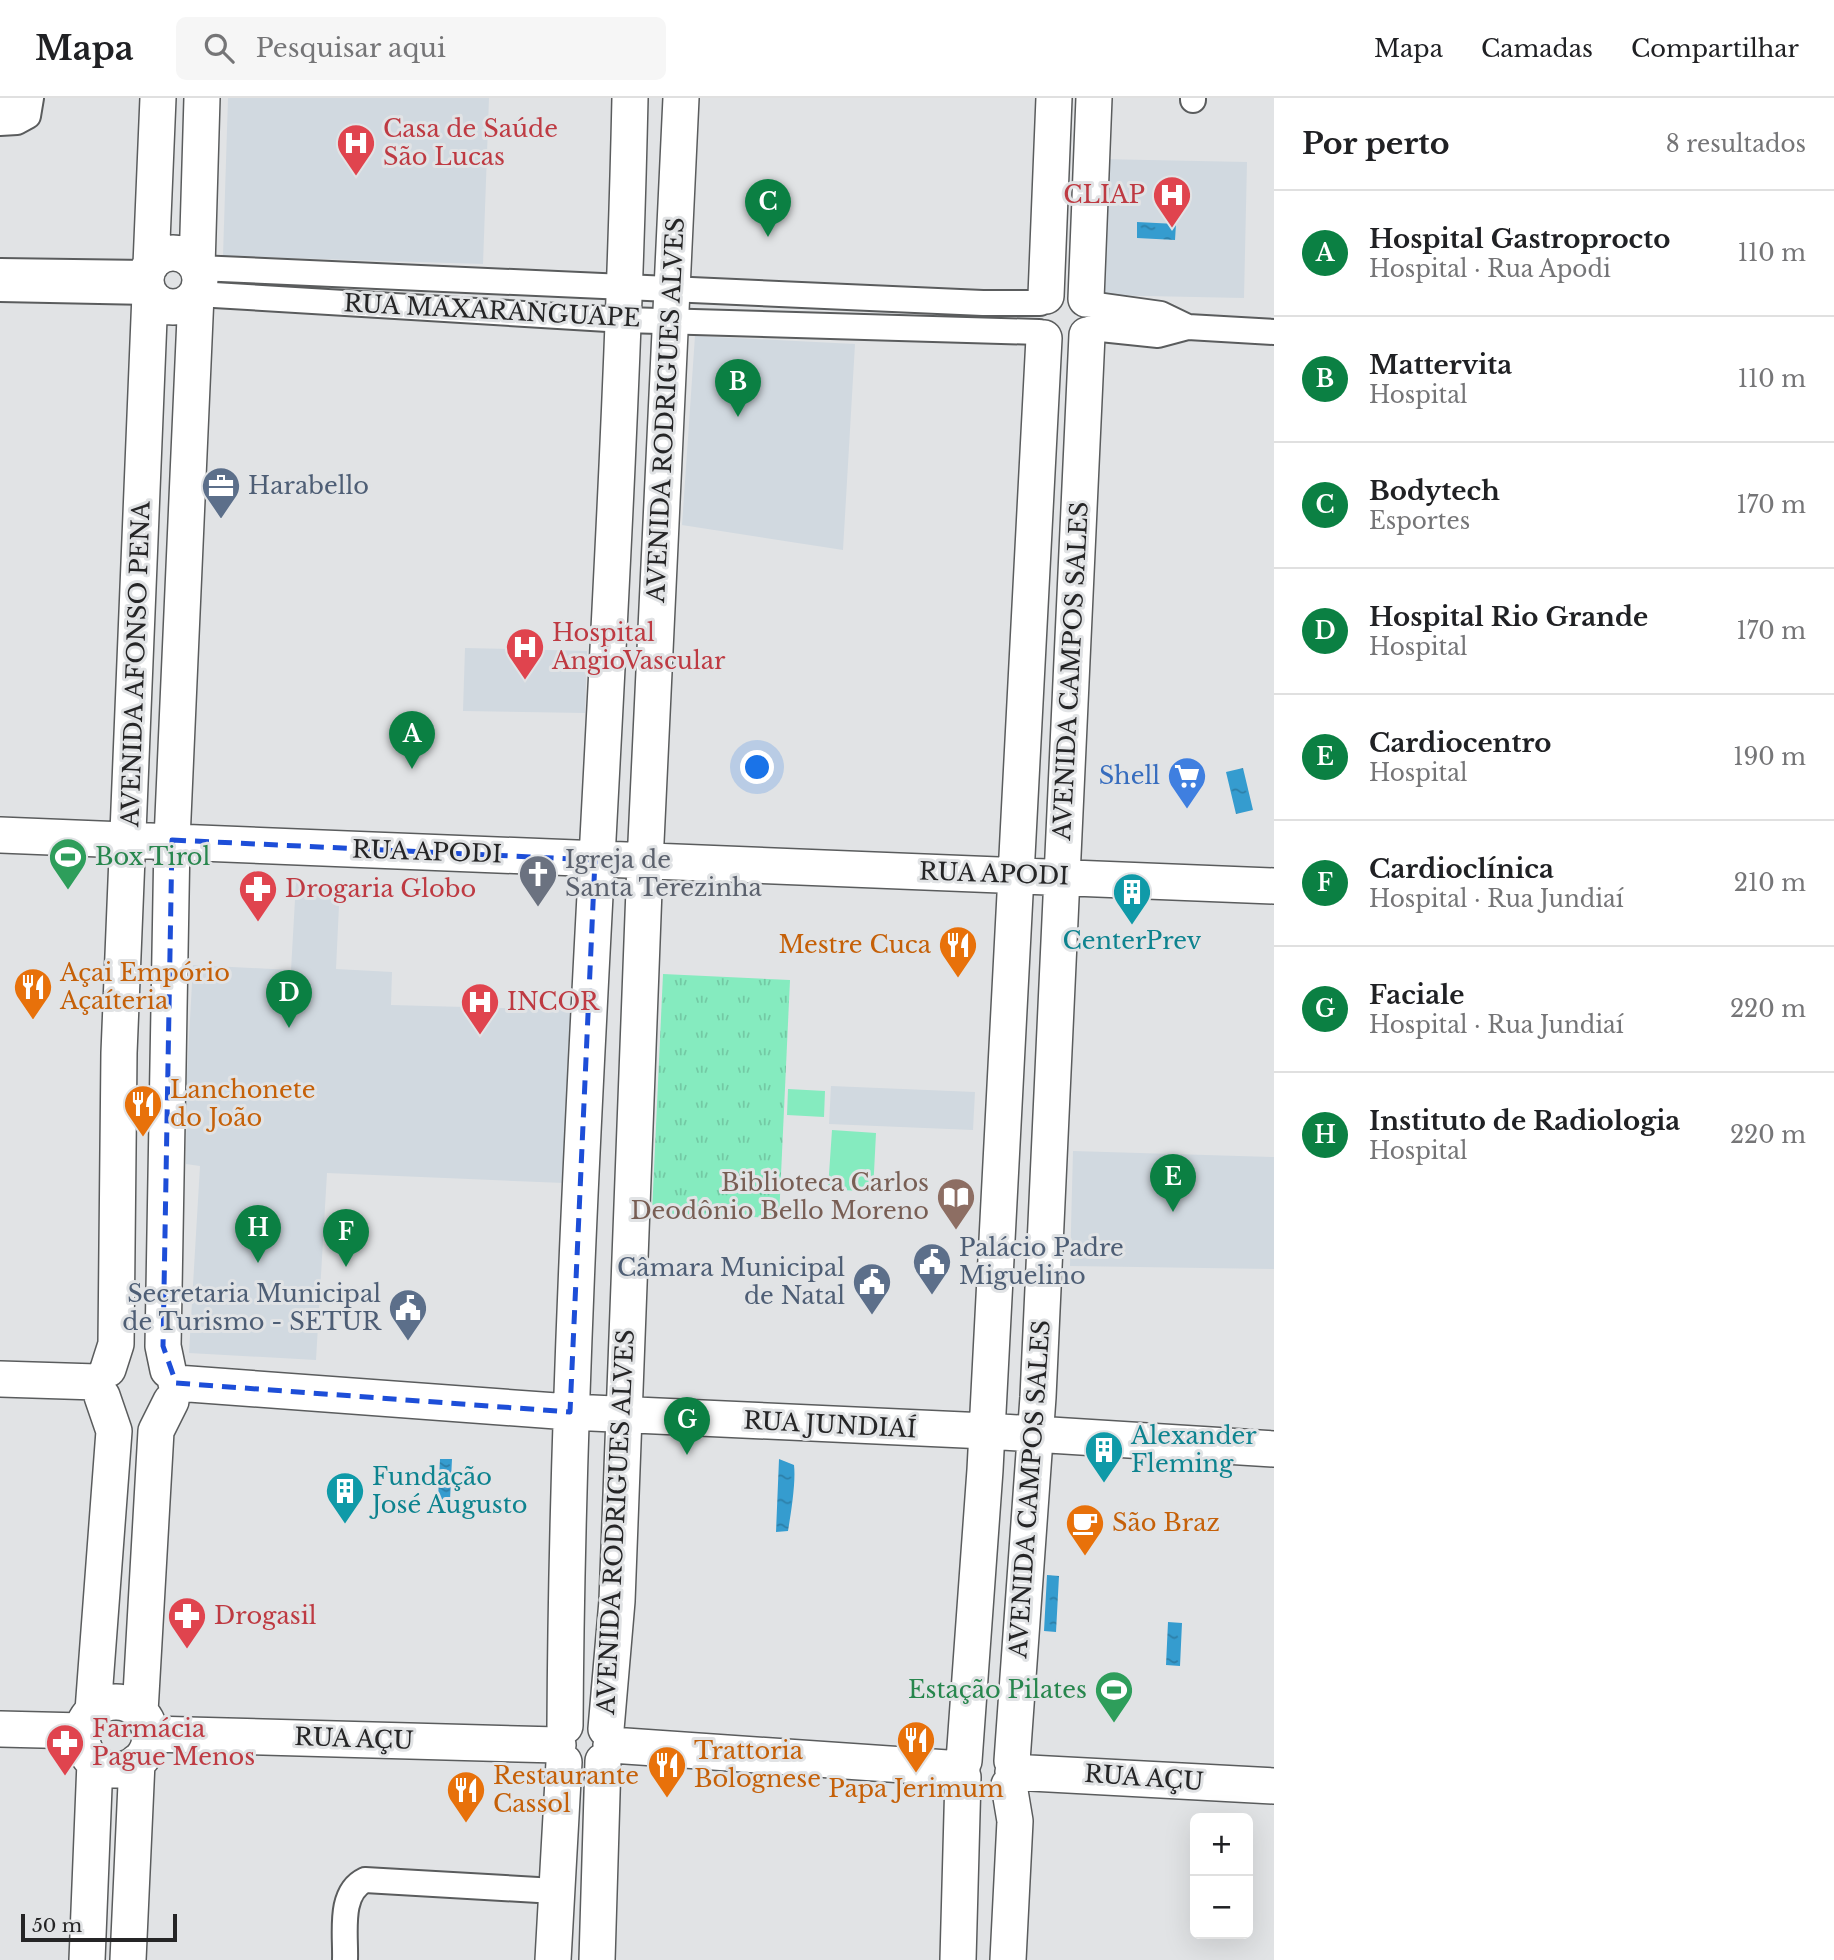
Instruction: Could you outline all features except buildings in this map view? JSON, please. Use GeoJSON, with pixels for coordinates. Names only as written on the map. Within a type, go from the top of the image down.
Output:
{"type":"FeatureCollection","features":[{"type":"Feature","properties":{"kind":"main road","name":"AVENIDA AFONSO PENA"},"geometry":{"type":"LineString","coordinates":[[102,1383],[115,1354],[119,1053],[158,98]]}},
{"type":"Feature","properties":{"kind":"main road","name":"AVENIDA AFONSO PENA"},"geometry":{"type":"LineString","coordinates":[[172,1385],[163,1346],[172,841],[197,281],[202,98]]}},
{"type":"Feature","properties":{"kind":"main road","name":"AVENIDA RODRIGUES ALVES"},"geometry":{"type":"LineString","coordinates":[[553,1960],[562,1744],[570,1412],[595,860],[625,304],[630,98]]}},
{"type":"Feature","properties":{"kind":"main road","name":"AVENIDA RODRIGUES ALVES"},"geometry":{"type":"LineString","coordinates":[[597,1960],[617,1601],[636,1061],[681,98]]}},
{"type":"Feature","properties":{"kind":"main road","name":"AVENIDA CAMPOS SALES"},"geometry":{"type":"LineString","coordinates":[[958,1960],[963,1769],[986,1431],[1054,98]]}},
{"type":"Feature","properties":{"kind":"main road","name":"AVENIDA CAMPOS SALES"},"geometry":{"type":"LineString","coordinates":[[1008,1960],[1015,1821],[1011,1772],[1035,1435],[1049,1153],[1088,317],[1094,98]]}},
{"type":"Feature","properties":{"kind":"main road"},"geometry":{"type":"LineString","coordinates":[[175,253],[191,260],[197,281],[182,306],[173,307],[156,301],[149,281],[166,254],[175,253]]}},
{"type":"Feature","properties":{"kind":"main road"},"geometry":{"type":"LineString","coordinates":[[1071,290],[1088,317],[1071,346],[1061,346],[1042,317],[1054,291],[1071,290]]}},
{"type":"Feature","properties":{"kind":"main road"},"geometry":{"type":"LineString","coordinates":[[613,528],[661,530]]}},
{"type":"Feature","properties":{"kind":"main road"},"geometry":{"type":"LineString","coordinates":[[1030,587],[1075,589]]}},
{"type":"Feature","properties":{"kind":"main road"},"geometry":{"type":"LineString","coordinates":[[605,672],[654,673]]}},
{"type":"Feature","properties":{"kind":"main road","name":"RUA APODI"},"geometry":{"type":"LineString","coordinates":[[0,835],[129,838],[645,863],[1274,886]]}},
{"type":"Feature","properties":{"kind":"main road"},"geometry":{"type":"LineString","coordinates":[[586,1056],[636,1061]]}},
{"type":"Feature","properties":{"kind":"main road"},"geometry":{"type":"LineString","coordinates":[[1001,1150],[1049,1153]]}},
{"type":"Feature","properties":{"kind":"main road"},"geometry":{"type":"LineString","coordinates":[[118,1178],[168,1180]]}},
{"type":"Feature","properties":{"kind":"main road"},"geometry":{"type":"LineString","coordinates":[[579,1214],[630,1219]]}},
{"type":"Feature","properties":{"kind":"main road"},"geometry":{"type":"LineString","coordinates":[[0,1379],[102,1383],[114,1432],[90,1735],[87,1960]]}},
{"type":"Feature","properties":{"kind":"main road","name":"RUA JUNDIAÍ"},"geometry":{"type":"LineString","coordinates":[[102,1383],[124,1405],[149,1405],[172,1385],[570,1412],[986,1431],[1274,1449]]}},
{"type":"Feature","properties":{"kind":"main road"},"geometry":{"type":"LineString","coordinates":[[128,1960],[142,1736],[156,1431],[172,1385]]}},
{"type":"Feature","properties":{"kind":"main road"},"geometry":{"type":"LineString","coordinates":[[566,1598],[617,1601]]}},
{"type":"Feature","properties":{"kind":"main road"},"geometry":{"type":"LineString","coordinates":[[90,1735],[113,1702],[124,1702],[142,1736]]}},
{"type":"Feature","properties":{"kind":"main road"},"geometry":{"type":"LineString","coordinates":[[582,1717],[600,1722],[607,1745],[584,1770],[562,1744],[582,1717]]}},
{"type":"Feature","properties":{"kind":"main road"},"geometry":{"type":"LineString","coordinates":[[0,1729],[90,1735],[116,1769],[142,1736]]}},
{"type":"Feature","properties":{"kind":"main road","name":"RUA AÇU"},"geometry":{"type":"LineString","coordinates":[[142,1736],[562,1744]]}},
{"type":"Feature","properties":{"kind":"main road"},"geometry":{"type":"LineString","coordinates":[[607,1745],[963,1769],[972,1791],[980,1795],[996,1795],[1011,1772]]}},
{"type":"Feature","properties":{"kind":"main road","name":"RUA AÇU"},"geometry":{"type":"LineString","coordinates":[[1011,1772],[1274,1786]]}},
{"type":"Feature","properties":{"kind":"street"},"geometry":{"type":"LineString","coordinates":[[0,122],[6,112],[7,98]]}},
{"type":"Feature","properties":{"kind":"street"},"geometry":{"type":"LineString","coordinates":[[0,122],[17,122],[28,116],[31,98]]}},
{"type":"Feature","properties":{"kind":"street"},"geometry":{"type":"LineString","coordinates":[[0,271],[149,281]]}},
{"type":"Feature","properties":{"kind":"street"},"geometry":{"type":"LineString","coordinates":[[0,289],[149,281]]}},
{"type":"Feature","properties":{"kind":"street","name":"RUA MAXARANGUAPE"},"geometry":{"type":"LineString","coordinates":[[197,281],[625,304],[1042,317]]}},
{"type":"Feature","properties":{"kind":"street"},"geometry":{"type":"LineString","coordinates":[[1088,317],[1158,335],[1188,327],[1274,332]]}},
{"type":"Feature","properties":{"kind":"street"},"geometry":{"type":"LineString","coordinates":[[345,1960],[348,1899],[354,1888],[365,1880],[555,1891]]}},
{"type":"Feature","properties":{"kind":"highlighted area"},"geometry":{"type":"Polygon","coordinates":[[[172,840],[595,860],[570,1412],[176,1383],[163,1346],[172,840]]]}},
{"type":"Feature","properties":{"kind":"shaded area","name":"Casa de Saúde São Lucas"},"geometry":{"type":"Polygon","coordinates":[[[228,98],[489,98],[483,264],[223,256],[228,98]]]}},
{"type":"Feature","properties":{"kind":"shaded area","name":"CLIAP"},"geometry":{"type":"Polygon","coordinates":[[[1099,159],[1247,162],[1244,298],[1096,295],[1099,159]]]}},
{"type":"Feature","properties":{"kind":"shaded area"},"geometry":{"type":"Polygon","coordinates":[[[695,336],[855,344],[843,550],[682,525],[695,336]]]}},
{"type":"Feature","properties":{"kind":"shaded area","name":"Hospital AngioVascular"},"geometry":{"type":"Polygon","coordinates":[[[465,648],[587,651],[585,713],[463,711],[465,648]]]}},
{"type":"Feature","properties":{"kind":"shaded area"},"geometry":{"type":"Polygon","coordinates":[[[296,882],[340,884],[336,969],[392,972],[391,1005],[571,1010],[564,1183],[327,1173],[316,1360],[189,1353],[200,1166],[186,1164],[187,1074],[193,965],[291,970],[296,882]]]}},
{"type":"Feature","properties":{"kind":"shaded area"},"geometry":{"type":"Polygon","coordinates":[[[831,1086],[975,1092],[973,1130],[829,1124],[831,1086]]]}},
{"type":"Feature","properties":{"kind":"shaded area"},"geometry":{"type":"Polygon","coordinates":[[[1073,1151],[1274,1157],[1274,1269],[1070,1266],[1073,1151]]]}},
{"type":"Feature","properties":{"kind":"green space"},"geometry":{"type":"Polygon","coordinates":[[[663,974],[790,980],[779,1218],[652,1213],[663,974]]]}},
{"type":"Feature","properties":{"kind":"green space"},"geometry":{"type":"Polygon","coordinates":[[[788,1089],[825,1091],[824,1117],[787,1115],[788,1089]]]}},
{"type":"Feature","properties":{"kind":"green space"},"geometry":{"type":"Polygon","coordinates":[[[832,1130],[876,1133],[873,1192],[828,1189],[832,1130]]]}},
{"type":"Feature","properties":{"kind":"water"},"geometry":{"type":"Polygon","coordinates":[[[1137,222],[1176,224],[1175,240],[1137,238],[1137,222]]]}},
{"type":"Feature","properties":{"kind":"water"},"geometry":{"type":"Polygon","coordinates":[[[1243,768],[1253,810],[1236,814],[1226,772],[1243,768]]]}},
{"type":"Feature","properties":{"kind":"water"},"geometry":{"type":"Polygon","coordinates":[[[440,1459],[452,1459],[450,1500],[438,1499],[440,1459]]]}},
{"type":"Feature","properties":{"kind":"water"},"geometry":{"type":"Polygon","coordinates":[[[779,1459],[794,1465],[794,1480],[788,1531],[776,1532],[779,1459]]]}},
{"type":"Feature","properties":{"kind":"water"},"geometry":{"type":"Polygon","coordinates":[[[1047,1575],[1059,1576],[1056,1632],[1044,1631],[1047,1575]]]}},
{"type":"Feature","properties":{"kind":"water"},"geometry":{"type":"Polygon","coordinates":[[[1168,1622],[1182,1623],[1180,1666],[1166,1665],[1168,1622]]]}},
{"type":"Feature","properties":{"kind":"place","name":"Casa de Saúde São Lucas"},"geometry":{"type":"Point","coordinates":[356,177]}},
{"type":"Feature","properties":{"kind":"place","name":"CLIAP"},"geometry":{"type":"Point","coordinates":[1172,229]}},
{"type":"Feature","properties":{"kind":"place","name":"Bodytech"},"geometry":{"type":"Point","coordinates":[768,237]}},
{"type":"Feature","properties":{"kind":"place","name":"Mattervita"},"geometry":{"type":"Point","coordinates":[738,417]}},
{"type":"Feature","properties":{"kind":"place","name":"Harabello"},"geometry":{"type":"Point","coordinates":[221,520]}},
{"type":"Feature","properties":{"kind":"place","name":"Hospital AngioVascular"},"geometry":{"type":"Point","coordinates":[525,681]}},
{"type":"Feature","properties":{"kind":"place","name":"Hospital Gastroprocto"},"geometry":{"type":"Point","coordinates":[412,769]}},
{"type":"Feature","properties":{"kind":"place","name":"Shell"},"geometry":{"type":"Point","coordinates":[1187,810]}},
{"type":"Feature","properties":{"kind":"place","name":"Box Tirol"},"geometry":{"type":"Point","coordinates":[68,891]}},
{"type":"Feature","properties":{"kind":"place","name":"Igreja de Santa Terezinha"},"geometry":{"type":"Point","coordinates":[538,908]}},
{"type":"Feature","properties":{"kind":"place","name":"Drogaria Globo"},"geometry":{"type":"Point","coordinates":[258,923]}},
{"type":"Feature","properties":{"kind":"place","name":"CenterPrev"},"geometry":{"type":"Point","coordinates":[1132,926]}},
{"type":"Feature","properties":{"kind":"place","name":"Mestre Cuca"},"geometry":{"type":"Point","coordinates":[958,979]}},
{"type":"Feature","properties":{"kind":"place","name":"Açai Empório Açaíteria"},"geometry":{"type":"Point","coordinates":[33,1021]}},
{"type":"Feature","properties":{"kind":"place","name":"Hospital Rio Grande"},"geometry":{"type":"Point","coordinates":[289,1028]}},
{"type":"Feature","properties":{"kind":"place","name":"INCOR"},"geometry":{"type":"Point","coordinates":[480,1036]}},
{"type":"Feature","properties":{"kind":"place","name":"Lanchonete do João"},"geometry":{"type":"Point","coordinates":[143,1138]}},
{"type":"Feature","properties":{"kind":"place","name":"Cardiocentro"},"geometry":{"type":"Point","coordinates":[1173,1212]}},
{"type":"Feature","properties":{"kind":"place","name":"Biblioteca Carlos Deodônio Bello Moreno"},"geometry":{"type":"Point","coordinates":[956,1231]}},
{"type":"Feature","properties":{"kind":"place","name":"Instituto de Radiologia"},"geometry":{"type":"Point","coordinates":[258,1263]}},
{"type":"Feature","properties":{"kind":"place","name":"Cardioclínica"},"geometry":{"type":"Point","coordinates":[346,1267]}},
{"type":"Feature","properties":{"kind":"place","name":"Palácio Padre Miguelino"},"geometry":{"type":"Point","coordinates":[932,1296]}},
{"type":"Feature","properties":{"kind":"place","name":"Câmara Municipal de Natal"},"geometry":{"type":"Point","coordinates":[872,1316]}},
{"type":"Feature","properties":{"kind":"place","name":"Secretaria Municipal de Turismo - SETUR"},"geometry":{"type":"Point","coordinates":[408,1342]}},
{"type":"Feature","properties":{"kind":"place","name":"Faciale"},"geometry":{"type":"Point","coordinates":[687,1455]}},
{"type":"Feature","properties":{"kind":"place","name":"Alexander Fleming"},"geometry":{"type":"Point","coordinates":[1104,1484]}},
{"type":"Feature","properties":{"kind":"place","name":"Fundação José Augusto"},"geometry":{"type":"Point","coordinates":[345,1525]}},
{"type":"Feature","properties":{"kind":"place","name":"São Braz"},"geometry":{"type":"Point","coordinates":[1085,1557]}},
{"type":"Feature","properties":{"kind":"place","name":"Drogasil"},"geometry":{"type":"Point","coordinates":[187,1650]}},
{"type":"Feature","properties":{"kind":"place","name":"Estação Pilates"},"geometry":{"type":"Point","coordinates":[1114,1724]}},
{"type":"Feature","properties":{"kind":"place","name":"Papa Jerimum"},"geometry":{"type":"Point","coordinates":[916,1774]}},
{"type":"Feature","properties":{"kind":"place","name":"Farmácia Pague Menos"},"geometry":{"type":"Point","coordinates":[65,1777]}},
{"type":"Feature","properties":{"kind":"place","name":"Trattoria Bolognese"},"geometry":{"type":"Point","coordinates":[667,1799]}},
{"type":"Feature","properties":{"kind":"place","name":"Restaurante Cassol"},"geometry":{"type":"Point","coordinates":[466,1824]}}]}
